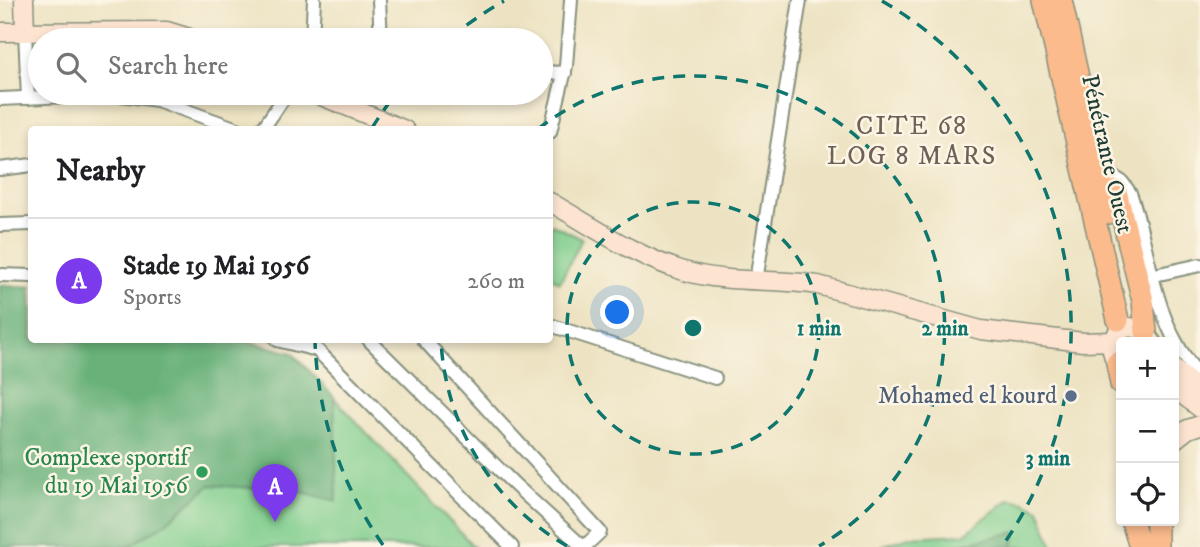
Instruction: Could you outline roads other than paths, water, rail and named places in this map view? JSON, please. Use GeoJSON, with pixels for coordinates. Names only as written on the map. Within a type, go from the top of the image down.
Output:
{"type":"FeatureCollection","features":[{"type":"Feature","properties":{"kind":"highway","name":"Pénétrante Ouest"},"geometry":{"type":"LineString","coordinates":[[1044,0],[1082,131]]}},
{"type":"Feature","properties":{"kind":"highway","name":"Pénétrante Ouest"},"geometry":{"type":"LineString","coordinates":[[1061,0],[1082,131],[1124,337]]}},
{"type":"Feature","properties":{"kind":"highway"},"geometry":{"type":"LineString","coordinates":[[1082,131],[1111,175],[1144,309],[1128,337]]}},
{"type":"Feature","properties":{"kind":"highway"},"geometry":{"type":"LineString","coordinates":[[1134,526],[1140,547]]}},
{"type":"Feature","properties":{"kind":"highway"},"geometry":{"type":"LineString","coordinates":[[1140,547],[1142,526]]}},
{"type":"Feature","properties":{"kind":"highway"},"geometry":{"type":"LineString","coordinates":[[1157,526],[1157,547]]}},
{"type":"Feature","properties":{"kind":"main road"},"geometry":{"type":"LineString","coordinates":[[24,0],[25,32]]}},
{"type":"Feature","properties":{"kind":"main road"},"geometry":{"type":"LineString","coordinates":[[0,32],[28,32]]}},
{"type":"Feature","properties":{"kind":"main road"},"geometry":{"type":"LineString","coordinates":[[344,105],[395,126]]}},
{"type":"Feature","properties":{"kind":"main road"},"geometry":{"type":"LineString","coordinates":[[553,204],[641,253],[684,271],[725,279],[818,285],[981,330],[1083,342],[1116,342]]}},
{"type":"Feature","properties":{"kind":"main road"},"geometry":{"type":"LineString","coordinates":[[1179,373],[1200,391]]}},
{"type":"Feature","properties":{"kind":"main road"},"geometry":{"type":"LineString","coordinates":[[1179,392],[1200,408]]}},
{"type":"Feature","properties":{"kind":"main road"},"geometry":{"type":"LineString","coordinates":[[1179,436],[1200,425]]}},
{"type":"Feature","properties":{"kind":"street"},"geometry":{"type":"LineString","coordinates":[[313,28],[314,0]]}},
{"type":"Feature","properties":{"kind":"street"},"geometry":{"type":"LineString","coordinates":[[379,0],[380,28]]}},
{"type":"Feature","properties":{"kind":"street"},"geometry":{"type":"LineString","coordinates":[[552,126],[565,72],[571,0]]}},
{"type":"Feature","properties":{"kind":"street"},"geometry":{"type":"LineString","coordinates":[[755,281],[800,0]]}},
{"type":"Feature","properties":{"kind":"street"},"geometry":{"type":"LineString","coordinates":[[25,32],[28,82]]}},
{"type":"Feature","properties":{"kind":"street"},"geometry":{"type":"LineString","coordinates":[[553,72],[565,72]]}},
{"type":"Feature","properties":{"kind":"street"},"geometry":{"type":"LineString","coordinates":[[0,99],[28,98]]}},
{"type":"Feature","properties":{"kind":"street"},"geometry":{"type":"LineString","coordinates":[[171,105],[229,126]]}},
{"type":"Feature","properties":{"kind":"street"},"geometry":{"type":"LineString","coordinates":[[265,126],[279,105]]}},
{"type":"Feature","properties":{"kind":"street"},"geometry":{"type":"LineString","coordinates":[[0,169],[28,166]]}},
{"type":"Feature","properties":{"kind":"street"},"geometry":{"type":"LineString","coordinates":[[1111,175],[1122,182],[1130,193],[1150,276],[1171,336],[1200,376]]}},
{"type":"Feature","properties":{"kind":"street"},"geometry":{"type":"LineString","coordinates":[[0,225],[28,224]]}},
{"type":"Feature","properties":{"kind":"street"},"geometry":{"type":"LineString","coordinates":[[1150,276],[1200,265]]}},
{"type":"Feature","properties":{"kind":"street"},"geometry":{"type":"LineString","coordinates":[[0,275],[28,276]]}},
{"type":"Feature","properties":{"kind":"street"},"geometry":{"type":"LineString","coordinates":[[553,326],[715,378]]}},
{"type":"Feature","properties":{"kind":"street"},"geometry":{"type":"LineString","coordinates":[[289,343],[317,350],[512,547]]}},
{"type":"Feature","properties":{"kind":"street"},"geometry":{"type":"LineString","coordinates":[[372,343],[515,485],[583,547],[600,532],[427,343]]}},
{"type":"Feature","properties":{"kind":"tunnel"},"geometry":{"type":"LineString","coordinates":[[1132,318],[1137,337]]}},
{"type":"Feature","properties":{"kind":"place","name":"Mohamed el kourd"},"geometry":{"type":"Point","coordinates":[1071,396]}},
{"type":"Feature","properties":{"kind":"place","name":"Complexe sportif du 19 Mai 1956"},"geometry":{"type":"Point","coordinates":[202,472]}},
{"type":"Feature","properties":{"kind":"place","name":"Stade 19 Mai 1956"},"geometry":{"type":"Point","coordinates":[275,522]}},
{"type":"Feature","properties":{"kind":"district","name":"CITE 68 LOG 8 MARS"},"geometry":{"type":"Point","coordinates":[912,141]}}]}
